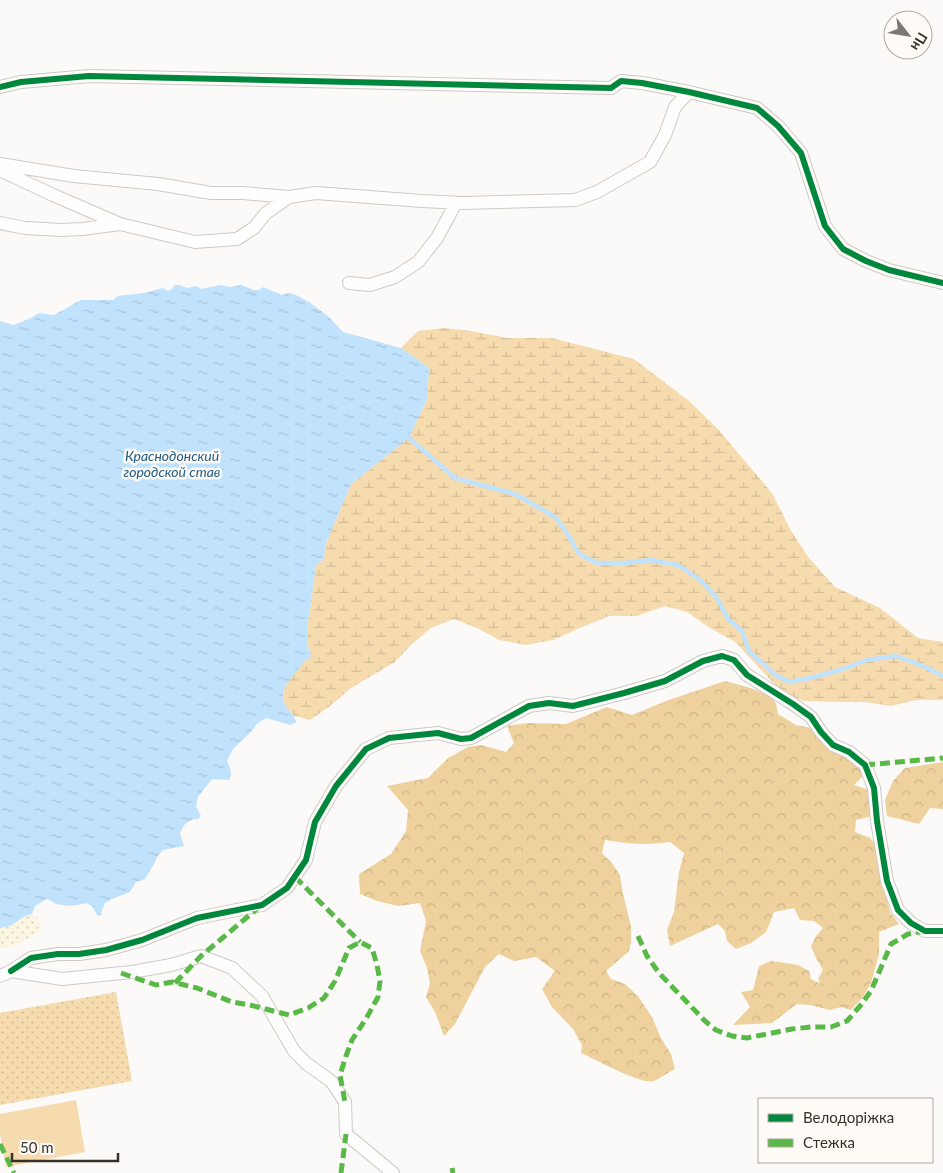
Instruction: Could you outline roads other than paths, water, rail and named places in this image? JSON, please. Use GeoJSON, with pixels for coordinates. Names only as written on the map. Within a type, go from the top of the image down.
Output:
{"type":"FeatureCollection","features":[{"type":"Feature","properties":{"kind":"street"},"geometry":{"type":"LineString","coordinates":[[0,87],[21,82],[89,76],[610,88],[621,81],[689,92],[757,108],[778,126],[801,153],[825,226],[843,249],[866,262],[889,270],[943,283]]}},
{"type":"Feature","properties":{"kind":"street"},"geometry":{"type":"LineString","coordinates":[[0,164],[74,176],[158,184],[211,193],[243,192],[288,196],[316,193],[456,203],[575,200],[597,192],[650,162],[664,135],[675,107],[689,92]]}},
{"type":"Feature","properties":{"kind":"street"},"geometry":{"type":"LineString","coordinates":[[0,170],[120,224],[195,242],[237,239],[254,228],[266,214],[288,196]]}},
{"type":"Feature","properties":{"kind":"street"},"geometry":{"type":"LineString","coordinates":[[349,284],[370,285],[395,277],[418,262],[437,238],[456,203]]}},
{"type":"Feature","properties":{"kind":"street"},"geometry":{"type":"LineString","coordinates":[[0,224],[25,228],[62,230],[120,224]]}},
{"type":"Feature","properties":{"kind":"street"},"geometry":{"type":"LineString","coordinates":[[5,974],[31,958],[106,950],[142,940],[198,918],[262,905],[287,888],[306,860],[315,822],[336,786],[366,749],[389,738],[438,733],[460,739],[471,738],[529,706],[549,703],[573,706],[624,693],[665,681],[703,661],[722,656],[734,660],[747,676],[794,704],[810,716],[833,745],[849,752],[865,765],[874,788],[877,821],[887,881],[898,910],[911,923],[925,931],[943,931]]}},
{"type":"Feature","properties":{"kind":"street"},"geometry":{"type":"LineString","coordinates":[[5,974],[62,979],[132,972],[171,965],[201,956],[232,968],[262,996],[294,1051],[307,1064],[331,1081],[344,1102],[346,1134],[393,1173]]}},
{"type":"Feature","properties":{"kind":"water","name":"Краснодонский городской став"},"geometry":{"type":"Polygon","coordinates":[[[175,285],[187,288],[196,286],[201,289],[221,285],[230,287],[241,285],[254,290],[259,290],[263,287],[282,295],[289,293],[296,295],[328,316],[343,332],[401,348],[429,368],[427,399],[409,438],[351,484],[325,546],[324,559],[316,565],[307,629],[307,645],[311,657],[291,678],[283,693],[285,704],[296,722],[290,725],[266,718],[258,723],[233,749],[227,761],[231,773],[229,780],[212,779],[198,797],[196,806],[201,816],[198,819],[189,821],[183,827],[180,833],[184,846],[163,850],[145,879],[136,882],[130,892],[105,903],[100,916],[97,915],[92,906],[86,903],[65,906],[47,899],[35,906],[32,914],[10,926],[0,928],[0,321],[14,325],[39,313],[54,315],[81,300],[113,300],[118,296],[144,293],[163,288],[168,291],[175,285]]]}},
{"type":"Feature","properties":{"kind":"waterway"},"geometry":{"type":"LineString","coordinates":[[409,438],[455,478],[515,494],[555,517],[579,554],[597,563],[651,560],[678,565],[700,580],[717,598],[728,619],[742,631],[749,651],[774,674],[789,682],[840,670],[867,660],[896,656],[943,676]]}}]}
